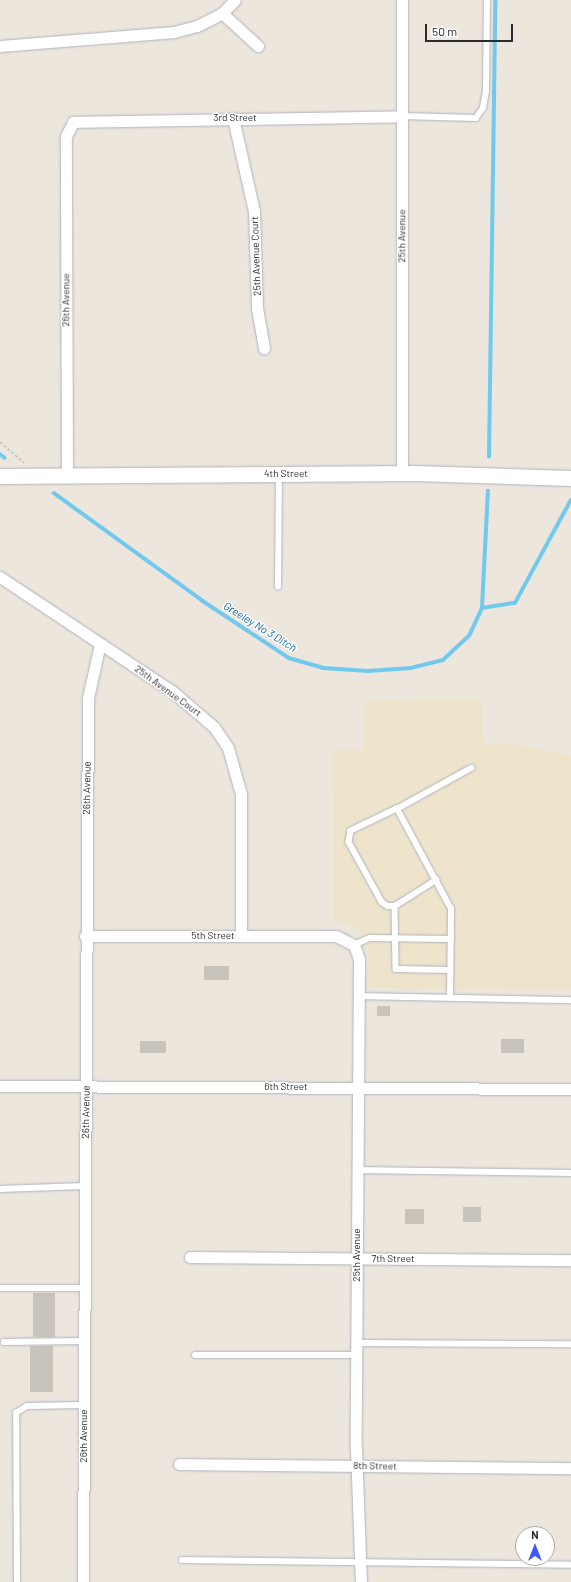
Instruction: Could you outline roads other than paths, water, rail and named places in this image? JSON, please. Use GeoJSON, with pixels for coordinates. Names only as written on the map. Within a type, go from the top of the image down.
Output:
{"type":"FeatureCollection","features":[{"type":"Feature","properties":{"kind":"main road","name":"4th Street"},"geometry":{"type":"LineString","coordinates":[[0,476],[402,473],[571,478]]}},
{"type":"Feature","properties":{"kind":"street"},"geometry":{"type":"LineString","coordinates":[[0,46],[174,32],[197,26],[222,13],[235,0]]}},
{"type":"Feature","properties":{"kind":"street","name":"25th Avenue"},"geometry":{"type":"LineString","coordinates":[[402,0],[402,473]]}},
{"type":"Feature","properties":{"kind":"street"},"geometry":{"type":"LineString","coordinates":[[222,13],[258,46]]}},
{"type":"Feature","properties":{"kind":"street","name":"3rd Street"},"geometry":{"type":"LineString","coordinates":[[70,127],[73,122],[92,120],[402,116]]}},
{"type":"Feature","properties":{"kind":"street","name":"25th Avenue Court"},"geometry":{"type":"LineString","coordinates":[[233,118],[254,211],[257,308],[264,348]]}},
{"type":"Feature","properties":{"kind":"street","name":"26th Avenue"},"geometry":{"type":"LineString","coordinates":[[67,475],[66,136],[70,127]]}},
{"type":"Feature","properties":{"kind":"street","name":"25th Avenue Court"},"geometry":{"type":"LineString","coordinates":[[0,577],[197,710],[228,748],[241,794],[241,936]]}},
{"type":"Feature","properties":{"kind":"street","name":"26th Avenue"},"geometry":{"type":"LineString","coordinates":[[83,1582],[83,1341],[85,1288],[84,1186],[86,1086],[85,936],[88,698],[100,644]]}},
{"type":"Feature","properties":{"kind":"street","name":"5th Street"},"geometry":{"type":"LineString","coordinates":[[85,936],[241,936],[340,938],[354,945]]}},
{"type":"Feature","properties":{"kind":"street","name":"25th Avenue"},"geometry":{"type":"LineString","coordinates":[[354,945],[359,958],[356,1355],[357,1466],[361,1582]]}},
{"type":"Feature","properties":{"kind":"street","name":"6th Street"},"geometry":{"type":"LineString","coordinates":[[0,1086],[571,1089]]}},
{"type":"Feature","properties":{"kind":"street","name":"7th Street"},"geometry":{"type":"LineString","coordinates":[[190,1257],[571,1260]]}},
{"type":"Feature","properties":{"kind":"street","name":"8th Street"},"geometry":{"type":"LineString","coordinates":[[178,1464],[571,1468]]}},
{"type":"Feature","properties":{"kind":"lane"},"geometry":{"type":"LineString","coordinates":[[402,116],[476,118],[483,108],[486,91],[487,0]]}},
{"type":"Feature","properties":{"kind":"lane"},"geometry":{"type":"LineString","coordinates":[[278,587],[279,474]]}},
{"type":"Feature","properties":{"kind":"lane"},"geometry":{"type":"LineString","coordinates":[[436,880],[395,906],[382,902],[349,842],[351,831],[397,809],[472,768]]}},
{"type":"Feature","properties":{"kind":"lane"},"geometry":{"type":"LineString","coordinates":[[397,809],[451,909],[450,997]]}},
{"type":"Feature","properties":{"kind":"lane"},"geometry":{"type":"LineString","coordinates":[[395,906],[396,969],[450,970]]}},
{"type":"Feature","properties":{"kind":"lane"},"geometry":{"type":"LineString","coordinates":[[354,945],[370,938],[451,939]]}},
{"type":"Feature","properties":{"kind":"lane"},"geometry":{"type":"LineString","coordinates":[[358,996],[571,1000]]}},
{"type":"Feature","properties":{"kind":"lane"},"geometry":{"type":"LineString","coordinates":[[357,1170],[571,1173]]}},
{"type":"Feature","properties":{"kind":"lane"},"geometry":{"type":"LineString","coordinates":[[0,1189],[84,1186]]}},
{"type":"Feature","properties":{"kind":"lane"},"geometry":{"type":"LineString","coordinates":[[1,1288],[85,1288]]}},
{"type":"Feature","properties":{"kind":"lane"},"geometry":{"type":"LineString","coordinates":[[4,1342],[83,1341]]}},
{"type":"Feature","properties":{"kind":"lane"},"geometry":{"type":"LineString","coordinates":[[356,1343],[571,1344]]}},
{"type":"Feature","properties":{"kind":"lane"},"geometry":{"type":"LineString","coordinates":[[195,1355],[356,1355]]}},
{"type":"Feature","properties":{"kind":"lane"},"geometry":{"type":"LineString","coordinates":[[17,1582],[16,1413],[27,1406],[84,1405]]}},
{"type":"Feature","properties":{"kind":"lane"},"geometry":{"type":"LineString","coordinates":[[182,1560],[361,1565],[571,1565]]}},
{"type":"Feature","properties":{"kind":"waterway"},"geometry":{"type":"LineString","coordinates":[[489,457],[495,0]]}},
{"type":"Feature","properties":{"kind":"waterway","name":"Greeley No 3 Ditch"},"geometry":{"type":"LineString","coordinates":[[0,454],[5,458]]}},
{"type":"Feature","properties":{"kind":"waterway"},"geometry":{"type":"LineString","coordinates":[[482,608],[488,491]]}},
{"type":"Feature","properties":{"kind":"waterway","name":"Greeley No 3 Ditch"},"geometry":{"type":"LineString","coordinates":[[54,493],[203,601],[289,658],[323,668],[368,671],[411,668],[443,660],[469,636],[482,608],[515,603],[571,500]]}}]}
